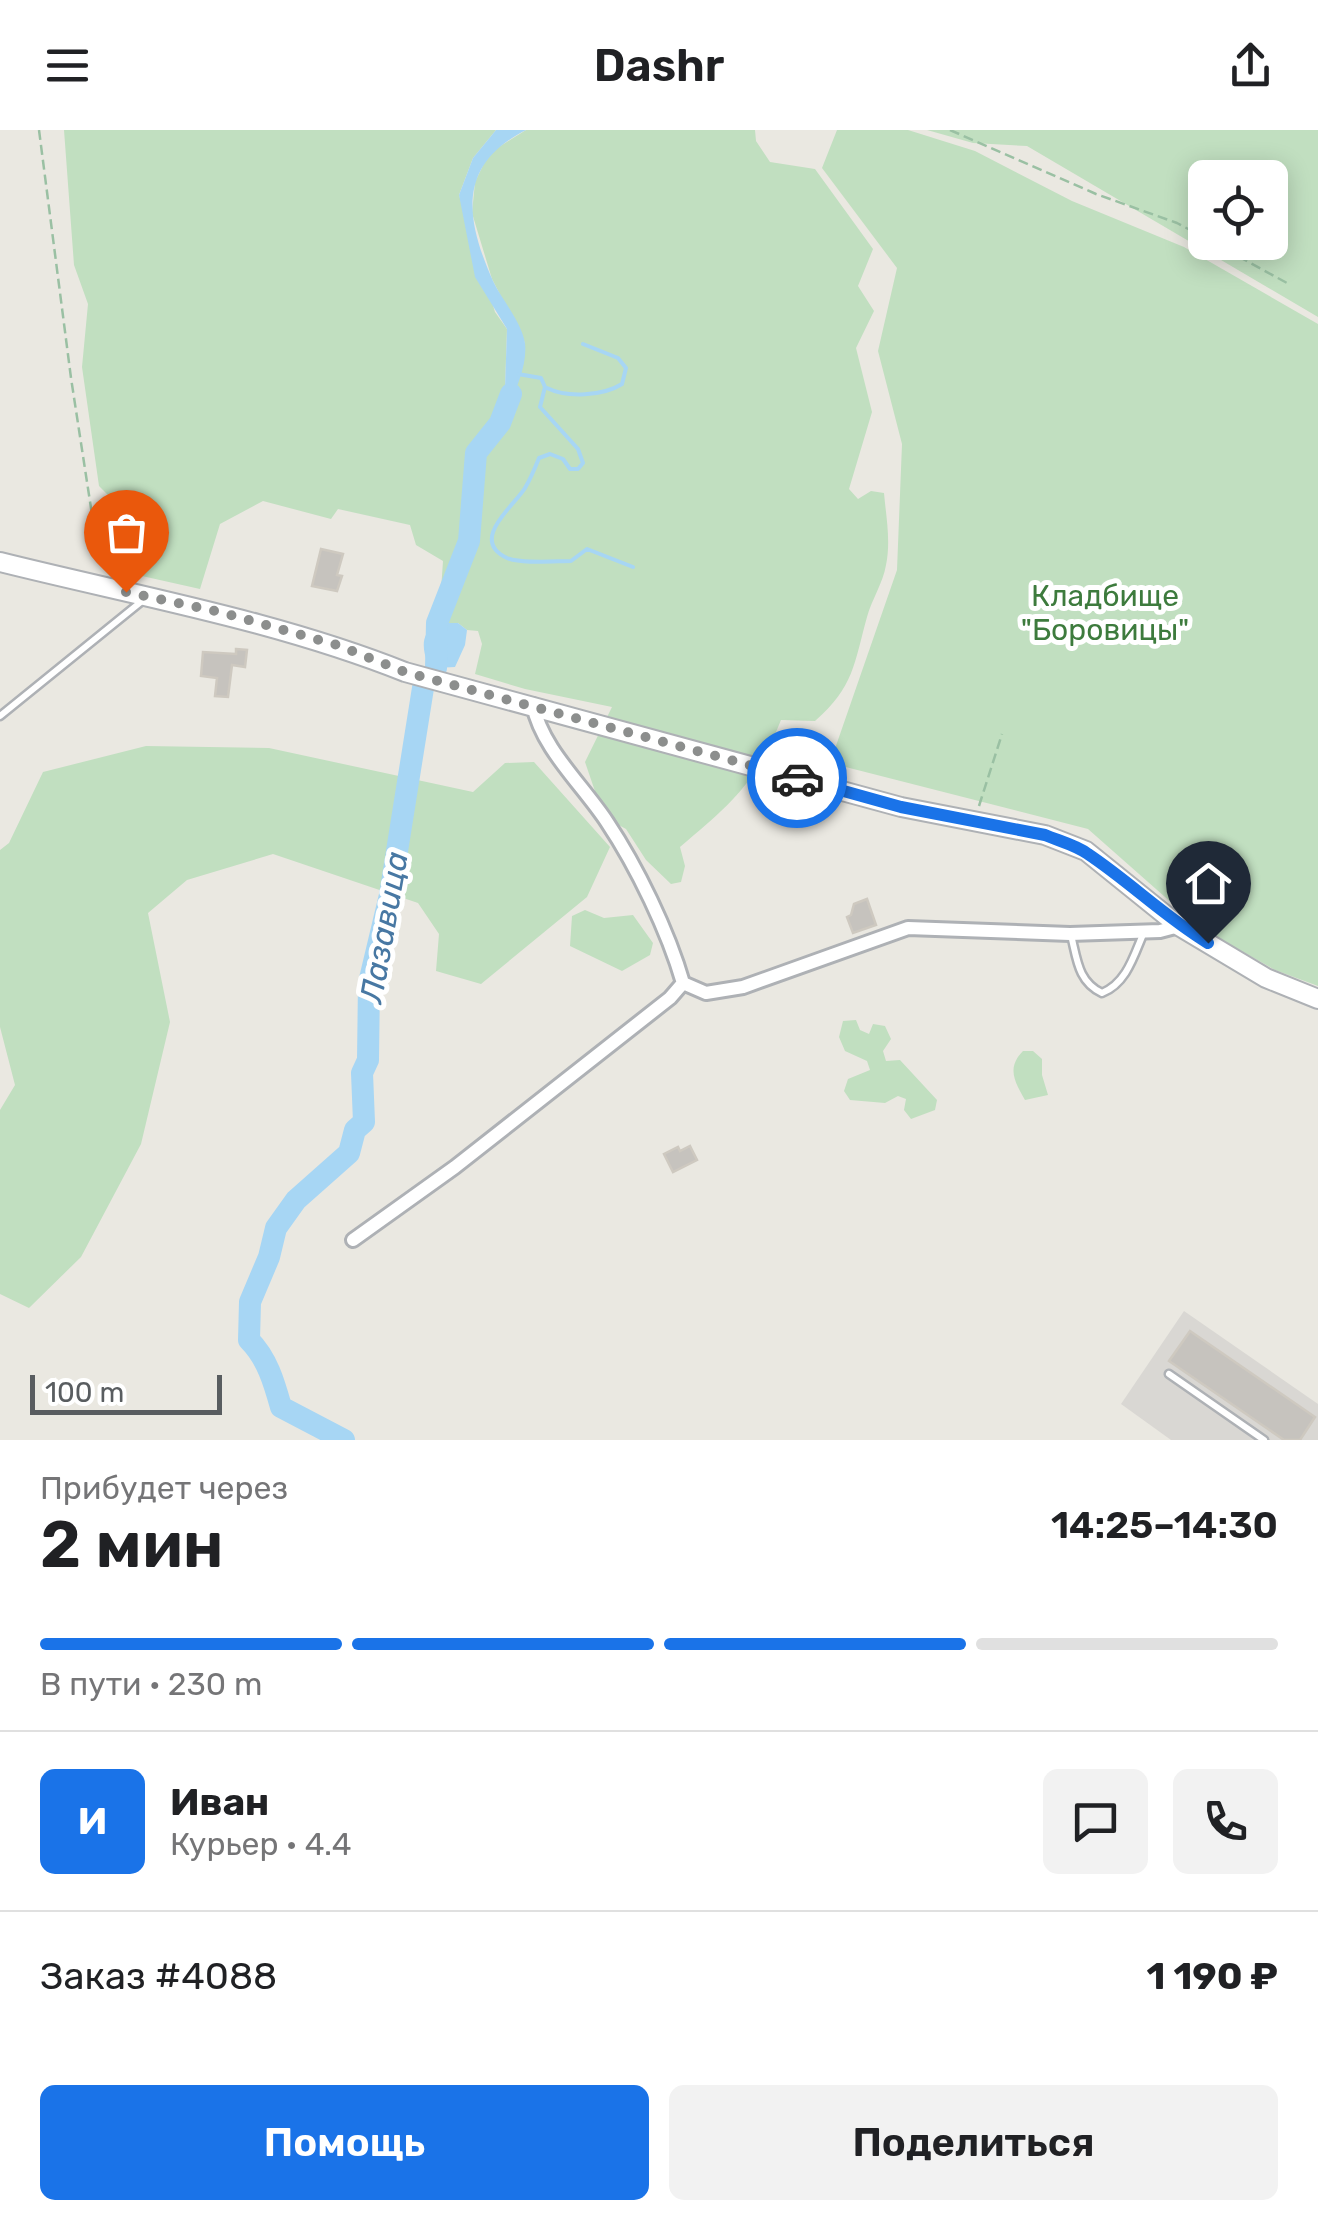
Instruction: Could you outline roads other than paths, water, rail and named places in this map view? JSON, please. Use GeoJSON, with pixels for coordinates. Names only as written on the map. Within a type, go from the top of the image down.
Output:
{"type":"FeatureCollection","features":[{"type":"Feature","properties":{"kind":"street"},"geometry":{"type":"LineString","coordinates":[[0,562],[220,612],[337,645],[405,672],[901,807],[1045,835],[1086,852],[1178,926],[1266,978],[1318,999]]}},
{"type":"Feature","properties":{"kind":"street"},"geometry":{"type":"LineString","coordinates":[[532,705],[537,727],[608,824],[674,953],[683,982],[706,994],[742,988],[908,928],[1070,934],[1144,932],[1178,926]]}},
{"type":"Feature","properties":{"kind":"street"},"geometry":{"type":"LineString","coordinates":[[353,1240],[455,1168],[670,998],[683,982]]}},
{"type":"Feature","properties":{"kind":"lane"},"geometry":{"type":"LineString","coordinates":[[0,716],[147,596]]}},
{"type":"Feature","properties":{"kind":"lane"},"geometry":{"type":"LineString","coordinates":[[1070,934],[1081,975],[1089,988],[1102,993],[1114,988],[1126,973],[1144,932]]}},
{"type":"Feature","properties":{"kind":"lane"},"geometry":{"type":"LineString","coordinates":[[1169,1374],[1264,1440]]}},
{"type":"Feature","properties":{"kind":"water"},"geometry":{"type":"Polygon","coordinates":[[[496,130],[526,130],[488,159],[473,195],[473,215],[484,258],[525,343],[521,374],[500,423],[492,416],[505,388],[507,329],[475,277],[459,195],[473,158],[496,130]]]}},
{"type":"Feature","properties":{"kind":"water"},"geometry":{"type":"Polygon","coordinates":[[[437,623],[458,623],[467,630],[455,667],[436,668],[427,662],[424,641],[437,623]]]}},
{"type":"Feature","properties":{"kind":"waterway"},"geometry":{"type":"LineString","coordinates":[[547,388],[585,394],[622,384],[626,368],[618,358],[583,344]]}},
{"type":"Feature","properties":{"kind":"waterway"},"geometry":{"type":"LineString","coordinates":[[518,374],[541,378],[545,387],[540,407],[578,449],[583,463],[578,469],[570,469],[563,459],[550,454],[539,458],[525,488],[493,532],[496,551],[513,560],[548,562],[571,561],[587,549],[633,567]]}},
{"type":"Feature","properties":{"kind":"waterway","name":"Лазавица"},"geometry":{"type":"LineString","coordinates":[[436,668],[437,623],[469,541],[476,453],[500,423],[511,394]]}},
{"type":"Feature","properties":{"kind":"waterway","name":"Лазавица"},"geometry":{"type":"LineString","coordinates":[[344,1440],[281,1407],[265,1363],[249,1340],[250,1302],[269,1257],[276,1228],[296,1200],[349,1153],[355,1130],[364,1122],[362,1073],[368,1060],[369,983],[390,895],[423,688]]}},
{"type":"Feature","properties":{"kind":"park label","name":"Кладбище \"Боровицы\""},"geometry":{"type":"Point","coordinates":[1105,613]}}]}
